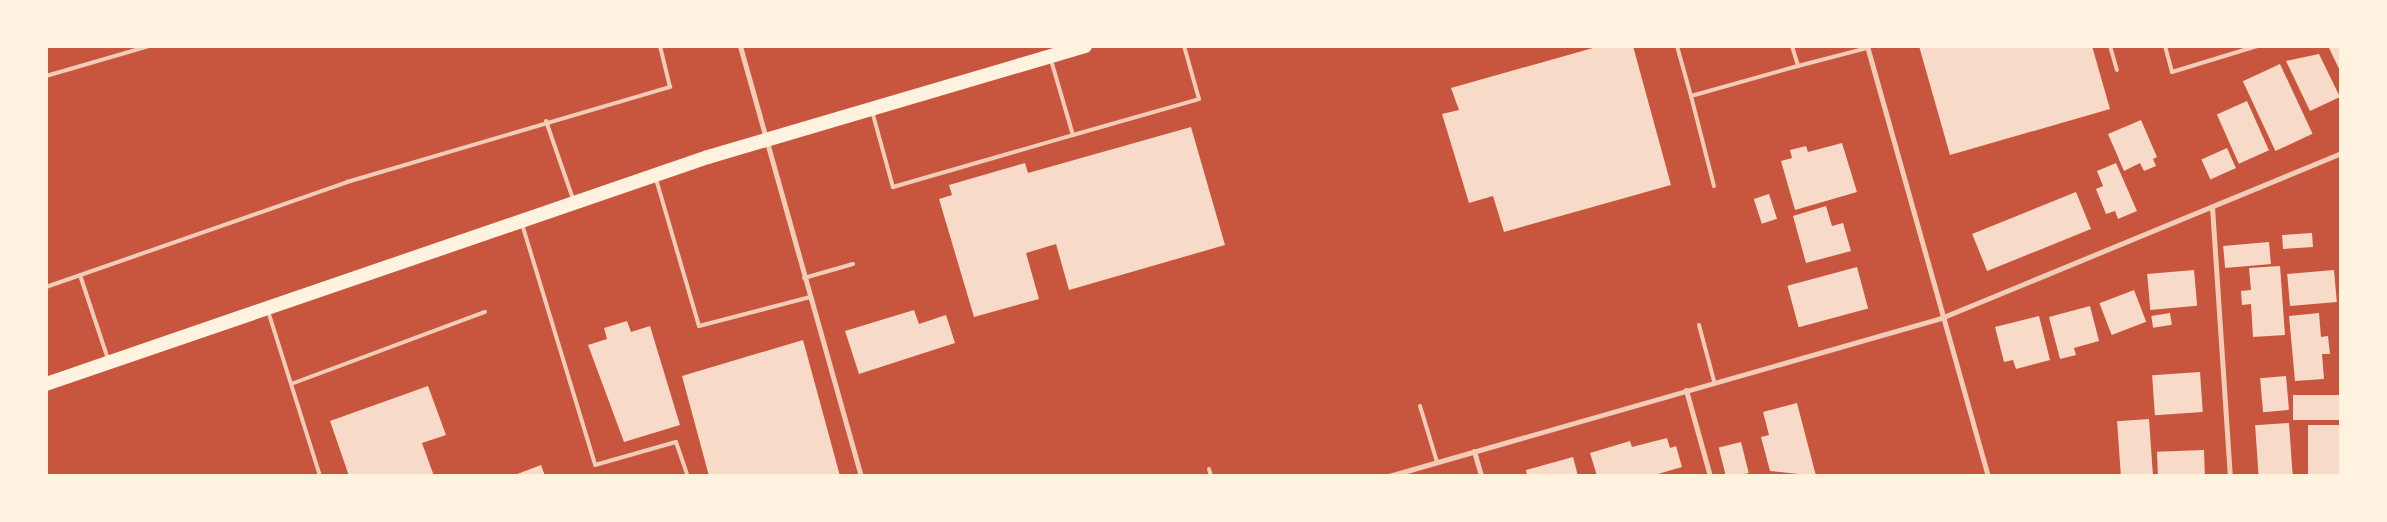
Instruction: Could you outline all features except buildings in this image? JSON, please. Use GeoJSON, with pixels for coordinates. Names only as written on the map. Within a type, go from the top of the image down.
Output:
{"type":"FeatureCollection","features":[{"type":"Feature","properties":{"kind":"highway"},"geometry":{"type":"LineString","coordinates":[[46,384],[655,175],[765,140],[1085,46]]}},
{"type":"Feature","properties":{"kind":"street"},"geometry":{"type":"LineString","coordinates":[[740,46],[861,476]]}},
{"type":"Feature","properties":{"kind":"street"},"geometry":{"type":"LineString","coordinates":[[1867,47],[1941,318],[1988,476]]}},
{"type":"Feature","properties":{"kind":"street"},"geometry":{"type":"LineString","coordinates":[[1389,476],[1714,381],[1941,318],[2341,153]]}},
{"type":"Feature","properties":{"kind":"street"},"geometry":{"type":"LineString","coordinates":[[2212,206],[2230,476]]}},
{"type":"Feature","properties":{"kind":"street"},"geometry":{"type":"LineString","coordinates":[[1686,390],[1710,476]]}},
{"type":"Feature","properties":{"kind":"street"},"geometry":{"type":"LineString","coordinates":[[1474,451],[1481,476]]}},
{"type":"Feature","properties":{"kind":"lane"},"geometry":{"type":"LineString","coordinates":[[46,76],[149,46]]}},
{"type":"Feature","properties":{"kind":"lane"},"geometry":{"type":"LineString","coordinates":[[46,287],[346,182],[546,121],[670,87],[660,46]]}},
{"type":"Feature","properties":{"kind":"lane"},"geometry":{"type":"LineString","coordinates":[[871,109],[893,187],[1199,99],[1184,46]]}},
{"type":"Feature","properties":{"kind":"lane"},"geometry":{"type":"LineString","coordinates":[[1677,46],[1714,186]]}},
{"type":"Feature","properties":{"kind":"lane"},"geometry":{"type":"LineString","coordinates":[[1792,46],[1798,66]]}},
{"type":"Feature","properties":{"kind":"lane"},"geometry":{"type":"LineString","coordinates":[[2110,46],[2117,70]]}},
{"type":"Feature","properties":{"kind":"lane"},"geometry":{"type":"LineString","coordinates":[[2165,46],[2172,72],[2257,46]]}},
{"type":"Feature","properties":{"kind":"lane"},"geometry":{"type":"LineString","coordinates":[[1691,96],[1867,47]]}},
{"type":"Feature","properties":{"kind":"lane"},"geometry":{"type":"LineString","coordinates":[[1050,57],[1072,135]]}},
{"type":"Feature","properties":{"kind":"lane"},"geometry":{"type":"LineString","coordinates":[[546,121],[574,202]]}},
{"type":"Feature","properties":{"kind":"lane"},"geometry":{"type":"LineString","coordinates":[[655,175],[699,326],[810,297]]}},
{"type":"Feature","properties":{"kind":"lane"},"geometry":{"type":"LineString","coordinates":[[521,221],[595,466],[676,442],[688,476]]}},
{"type":"Feature","properties":{"kind":"lane"},"geometry":{"type":"LineString","coordinates":[[804,278],[853,264]]}},
{"type":"Feature","properties":{"kind":"lane"},"geometry":{"type":"LineString","coordinates":[[80,275],[109,363]]}},
{"type":"Feature","properties":{"kind":"lane"},"geometry":{"type":"LineString","coordinates":[[268,308],[320,476]]}},
{"type":"Feature","properties":{"kind":"lane"},"geometry":{"type":"LineString","coordinates":[[291,384],[485,312]]}},
{"type":"Feature","properties":{"kind":"lane"},"geometry":{"type":"LineString","coordinates":[[1699,325],[1714,381]]}},
{"type":"Feature","properties":{"kind":"lane"},"geometry":{"type":"LineString","coordinates":[[1420,406],[1437,462]]}},
{"type":"Feature","properties":{"kind":"lane"},"geometry":{"type":"LineString","coordinates":[[1209,469],[1211,476]]}}]}
